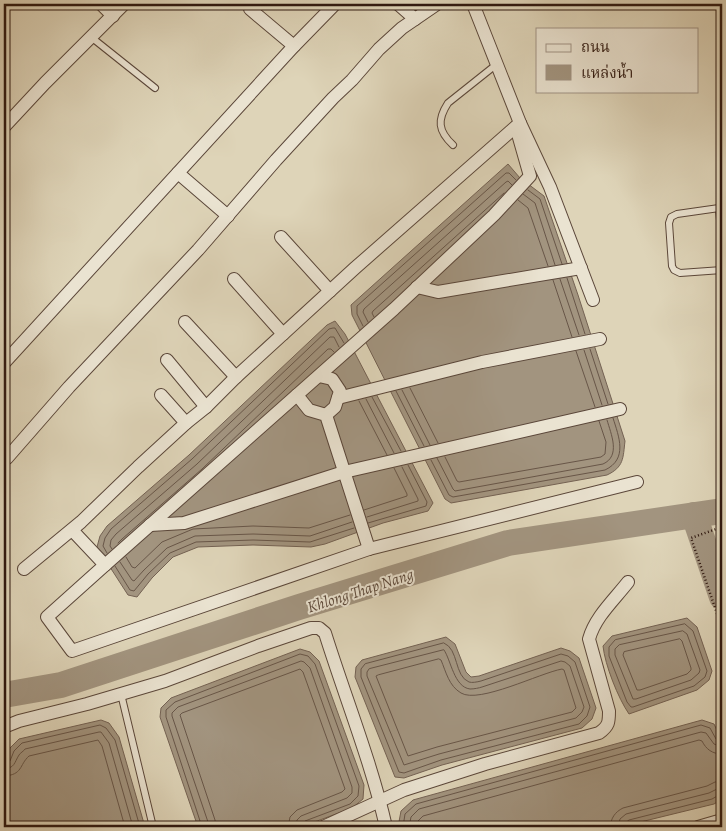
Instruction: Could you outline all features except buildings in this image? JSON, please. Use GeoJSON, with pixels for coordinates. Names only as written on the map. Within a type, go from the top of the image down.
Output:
{"type":"FeatureCollection","features":[{"type":"Feature","properties":{"kind":"street"},"geometry":{"type":"LineString","coordinates":[[101,4],[113,16]]}},
{"type":"Feature","properties":{"kind":"street"},"geometry":{"type":"LineString","coordinates":[[4,127],[124,4]]}},
{"type":"Feature","properties":{"kind":"street"},"geometry":{"type":"LineString","coordinates":[[4,363],[294,46],[335,4]]}},
{"type":"Feature","properties":{"kind":"street"},"geometry":{"type":"LineString","coordinates":[[398,4],[416,19]]}},
{"type":"Feature","properties":{"kind":"street"},"geometry":{"type":"LineString","coordinates":[[4,460],[69,387],[198,250],[378,49],[434,4]]}},
{"type":"Feature","properties":{"kind":"street"},"geometry":{"type":"LineString","coordinates":[[473,4],[518,125],[530,176],[494,215],[417,287],[47,617],[72,651],[369,549],[637,482]]}},
{"type":"Feature","properties":{"kind":"street"},"geometry":{"type":"LineString","coordinates":[[250,10],[294,46]]}},
{"type":"Feature","properties":{"kind":"street"},"geometry":{"type":"LineString","coordinates":[[518,125],[550,187],[593,300]]}},
{"type":"Feature","properties":{"kind":"street"},"geometry":{"type":"LineString","coordinates":[[24,569],[81,522],[138,467],[206,407],[236,377],[396,231],[518,125]]}},
{"type":"Feature","properties":{"kind":"street"},"geometry":{"type":"LineString","coordinates":[[178,173],[228,216]]}},
{"type":"Feature","properties":{"kind":"street"},"geometry":{"type":"LineString","coordinates":[[281,237],[330,291]]}},
{"type":"Feature","properties":{"kind":"street"},"geometry":{"type":"LineString","coordinates":[[417,287],[438,292],[581,268]]}},
{"type":"Feature","properties":{"kind":"street"},"geometry":{"type":"LineString","coordinates":[[234,279],[283,334]]}},
{"type":"Feature","properties":{"kind":"street"},"geometry":{"type":"LineString","coordinates":[[185,322],[236,377]]}},
{"type":"Feature","properties":{"kind":"street"},"geometry":{"type":"LineString","coordinates":[[338,398],[482,362],[600,339]]}},
{"type":"Feature","properties":{"kind":"street"},"geometry":{"type":"LineString","coordinates":[[167,360],[206,407]]}},
{"type":"Feature","properties":{"kind":"street"},"geometry":{"type":"LineString","coordinates":[[319,376],[332,379],[340,390],[335,407],[326,415]]}},
{"type":"Feature","properties":{"kind":"street"},"geometry":{"type":"LineString","coordinates":[[161,395],[186,423]]}},
{"type":"Feature","properties":{"kind":"street"},"geometry":{"type":"LineString","coordinates":[[297,395],[309,410],[326,415]]}},
{"type":"Feature","properties":{"kind":"street"},"geometry":{"type":"LineString","coordinates":[[150,526],[184,523],[344,472],[620,409]]}},
{"type":"Feature","properties":{"kind":"street"},"geometry":{"type":"LineString","coordinates":[[326,415],[369,549]]}},
{"type":"Feature","properties":{"kind":"street"},"geometry":{"type":"LineString","coordinates":[[72,530],[105,566]]}},
{"type":"Feature","properties":{"kind":"street"},"geometry":{"type":"LineString","coordinates":[[323,827],[404,790],[485,764],[599,733],[605,729],[609,721],[609,710],[589,639],[596,622],[628,582]]}},
{"type":"Feature","properties":{"kind":"street"},"geometry":{"type":"LineString","coordinates":[[4,727],[19,721],[87,704],[165,681],[258,646],[311,628],[319,628],[325,633],[380,801],[386,827]]}},
{"type":"Feature","properties":{"kind":"street"},"geometry":{"type":"LineString","coordinates":[[698,827],[722,820]]}},
{"type":"Feature","properties":{"kind":"lane"},"geometry":{"type":"LineString","coordinates":[[91,37],[154,88]]}},
{"type":"Feature","properties":{"kind":"lane"},"geometry":{"type":"LineString","coordinates":[[453,144],[440,130],[444,110],[448,103],[496,64]]}},
{"type":"Feature","properties":{"kind":"lane"},"geometry":{"type":"LineString","coordinates":[[722,244],[721,208],[677,214],[671,217],[669,223],[672,266],[674,270],[680,273],[722,270]]}},
{"type":"Feature","properties":{"kind":"lane"},"geometry":{"type":"LineString","coordinates":[[121,694],[152,827]]}},
{"type":"Feature","properties":{"kind":"path"},"geometry":{"type":"LineString","coordinates":[[722,527],[691,538],[722,628]]}},
{"type":"Feature","properties":{"kind":"water"},"geometry":{"type":"Polygon","coordinates":[[[508,164],[520,178],[544,196],[625,441],[624,452],[620,465],[607,475],[451,503],[445,499],[352,315],[351,305],[508,164]]]}},
{"type":"Feature","properties":{"kind":"water"},"geometry":{"type":"Polygon","coordinates":[[[335,321],[345,334],[433,503],[428,511],[383,523],[325,544],[311,547],[253,545],[198,547],[173,557],[152,578],[137,597],[128,595],[97,547],[100,536],[107,526],[189,455],[327,325],[335,321]]]}},
{"type":"Feature","properties":{"kind":"water"},"geometry":{"type":"Polygon","coordinates":[[[687,618],[697,627],[712,671],[709,680],[697,690],[629,714],[613,681],[606,662],[603,646],[612,636],[687,618]]]}},
{"type":"Feature","properties":{"kind":"water"},"geometry":{"type":"Polygon","coordinates":[[[446,637],[455,644],[466,672],[471,677],[479,676],[561,648],[570,651],[579,658],[596,708],[592,719],[582,728],[442,765],[404,778],[395,777],[355,677],[356,667],[362,660],[446,637]]]}},
{"type":"Feature","properties":{"kind":"water"},"geometry":{"type":"Polygon","coordinates":[[[300,649],[310,652],[319,661],[364,785],[363,799],[352,808],[301,827],[198,827],[160,717],[161,708],[171,698],[300,649]]]}},
{"type":"Feature","properties":{"kind":"water"},"geometry":{"type":"Polygon","coordinates":[[[101,720],[109,723],[119,737],[145,827],[4,827],[4,762],[10,748],[19,739],[101,720]]]}},
{"type":"Feature","properties":{"kind":"water"},"geometry":{"type":"Polygon","coordinates":[[[702,720],[714,724],[722,741],[722,799],[714,804],[620,827],[398,827],[401,811],[413,800],[702,720]]]}},
{"type":"Feature","properties":{"kind":"waterway","name":"Khlong Thap Nang"},"geometry":{"type":"LineString","coordinates":[[4,695],[61,685],[299,607],[508,543],[722,511]]}},
{"type":"Feature","properties":{"kind":"waterway"},"geometry":{"type":"LineString","coordinates":[[694,515],[722,597]]}}]}
